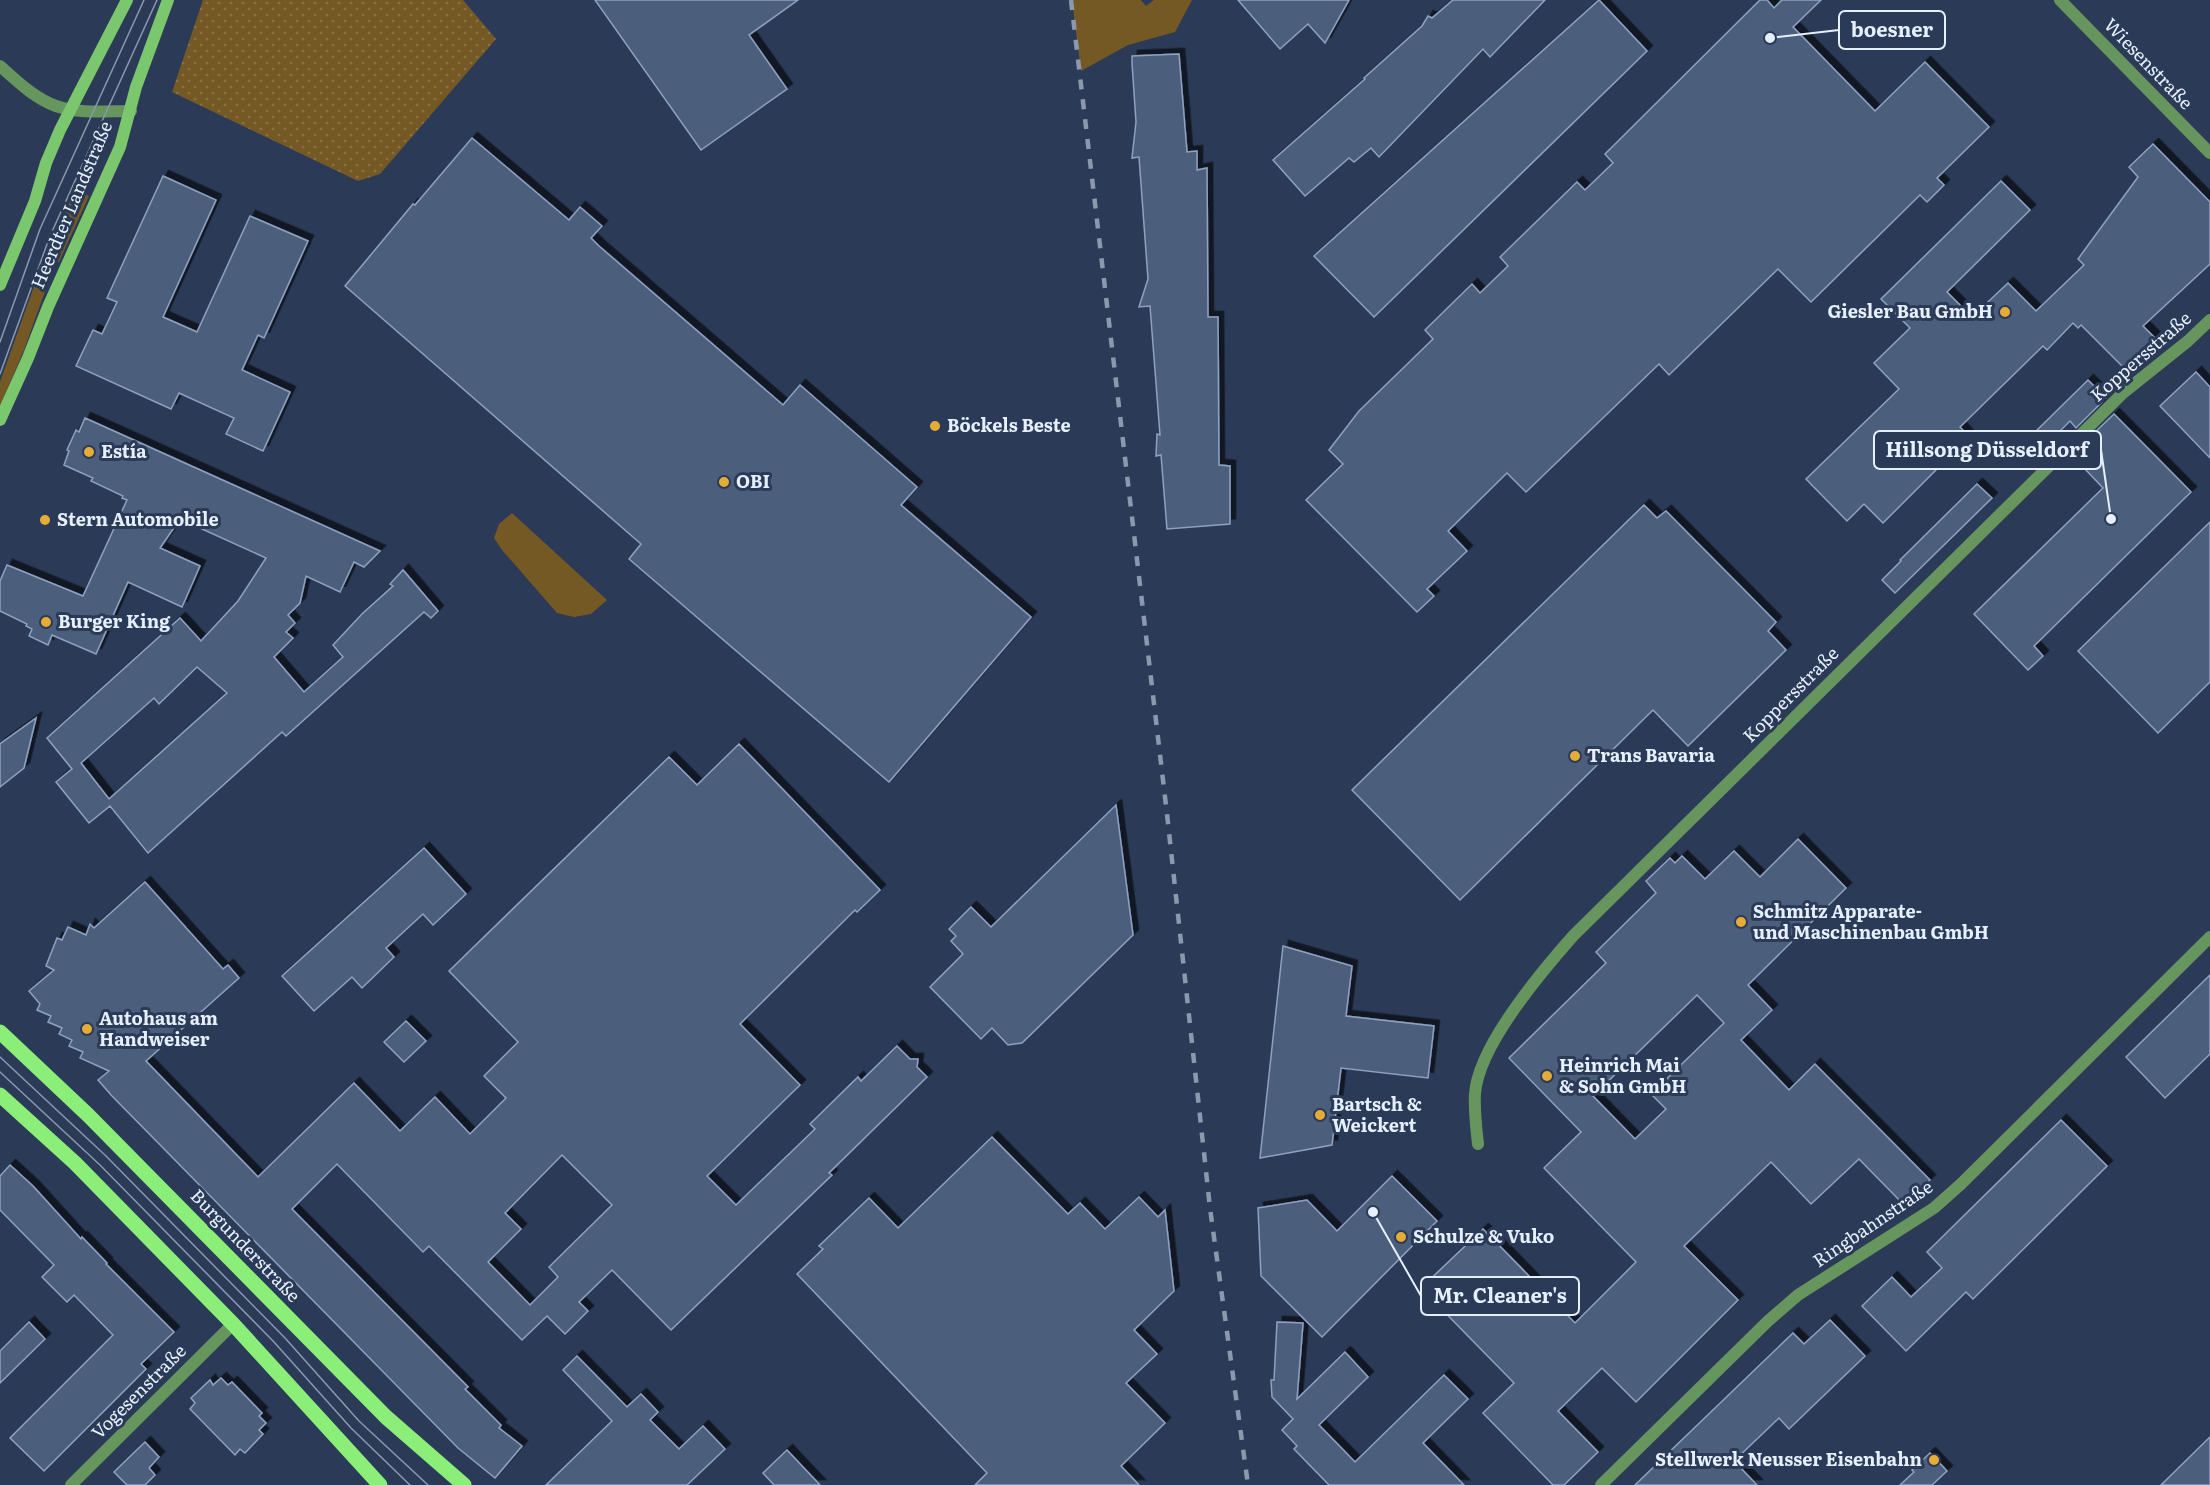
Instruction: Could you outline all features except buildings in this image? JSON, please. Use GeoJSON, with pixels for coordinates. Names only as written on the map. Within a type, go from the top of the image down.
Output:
{"type":"FeatureCollection","features":[{"type":"Feature","properties":{"kind":"main road","name":"Heerdter Landstraße"},"geometry":{"type":"LineString","coordinates":[[0,285],[35,201],[46,163],[127,0]]}},
{"type":"Feature","properties":{"kind":"main road","name":"Heerdter Landstraße"},"geometry":{"type":"LineString","coordinates":[[0,420],[120,147],[152,40],[168,0]]}},
{"type":"Feature","properties":{"kind":"main road","name":"Burgunderstraße"},"geometry":{"type":"LineString","coordinates":[[0,1032],[88,1115],[386,1417],[464,1485]]}},
{"type":"Feature","properties":{"kind":"main road"},"geometry":{"type":"LineString","coordinates":[[0,1095],[75,1163],[233,1324],[380,1485]]}},
{"type":"Feature","properties":{"kind":"street","name":"Wiesenstraße"},"geometry":{"type":"LineString","coordinates":[[2060,0],[2210,153]]}},
{"type":"Feature","properties":{"kind":"street"},"geometry":{"type":"LineString","coordinates":[[0,66],[31,92],[57,106],[71,110],[131,111]]}},
{"type":"Feature","properties":{"kind":"street","name":"Koppersstraße"},"geometry":{"type":"LineString","coordinates":[[1478,1144],[1475,1092],[1484,1060],[1539,975],[1573,936],[2123,393],[2188,341],[2210,320]]}},
{"type":"Feature","properties":{"kind":"street","name":"Ringbahnstraße"},"geometry":{"type":"LineString","coordinates":[[1601,1485],[1768,1321],[1798,1295],[1926,1214],[1954,1190],[2210,937]]}},
{"type":"Feature","properties":{"kind":"street","name":"Vogesenstraße"},"geometry":{"type":"LineString","coordinates":[[70,1485],[233,1324]]}},
{"type":"Feature","properties":{"kind":"shaded area"},"geometry":{"type":"Polygon","coordinates":[[[203,0],[463,0],[496,39],[380,174],[358,181],[172,92],[203,0]]]}},
{"type":"Feature","properties":{"kind":"shaded area"},"geometry":{"type":"Polygon","coordinates":[[[1072,0],[1141,0],[1146,6],[1154,0],[1192,0],[1175,32],[1128,45],[1081,71],[1072,0]]]}},
{"type":"Feature","properties":{"kind":"shaded area"},"geometry":{"type":"Polygon","coordinates":[[[75,189],[89,196],[59,262],[49,258],[47,253],[75,189]]]}},
{"type":"Feature","properties":{"kind":"shaded area"},"geometry":{"type":"Polygon","coordinates":[[[37,278],[48,283],[24,350],[0,406],[0,382],[37,278]]]}},
{"type":"Feature","properties":{"kind":"shaded area"},"geometry":{"type":"Polygon","coordinates":[[[512,513],[607,600],[591,614],[574,617],[557,613],[494,538],[499,524],[512,513]]]}},
{"type":"Feature","properties":{"kind":"tram line"},"geometry":{"type":"LineString","coordinates":[[0,342],[40,229],[144,0]]}},
{"type":"Feature","properties":{"kind":"tram line"},"geometry":{"type":"LineString","coordinates":[[0,374],[50,236],[157,0]]}},
{"type":"Feature","properties":{"kind":"tram line"},"geometry":{"type":"LineString","coordinates":[[0,1057],[106,1156],[285,1338],[359,1421],[428,1485]]}},
{"type":"Feature","properties":{"kind":"tram line"},"geometry":{"type":"LineString","coordinates":[[0,1072],[100,1165],[274,1342],[351,1428],[410,1485]]}},
{"type":"Feature","properties":{"kind":"railway"},"geometry":{"type":"LineString","coordinates":[[1071,0],[1167,814],[1210,1208],[1248,1485]]}},
{"type":"Feature","properties":{"kind":"place","name":"boesner"},"geometry":{"type":"Point","coordinates":[1770,38]}},
{"type":"Feature","properties":{"kind":"place","name":"Giesler Bau GmbH"},"geometry":{"type":"Point","coordinates":[2005,312]}},
{"type":"Feature","properties":{"kind":"place","name":"Böckels Beste"},"geometry":{"type":"Point","coordinates":[935,426]}},
{"type":"Feature","properties":{"kind":"place","name":"Estía"},"geometry":{"type":"Point","coordinates":[89,452]}},
{"type":"Feature","properties":{"kind":"place","name":"OBI"},"geometry":{"type":"Point","coordinates":[724,482]}},
{"type":"Feature","properties":{"kind":"place","name":"Hillsong Düsseldorf"},"geometry":{"type":"Point","coordinates":[2111,519]}},
{"type":"Feature","properties":{"kind":"place","name":"Stern Automobile"},"geometry":{"type":"Point","coordinates":[45,520]}},
{"type":"Feature","properties":{"kind":"place","name":"Burger King"},"geometry":{"type":"Point","coordinates":[46,622]}},
{"type":"Feature","properties":{"kind":"place","name":"Trans Bavaria"},"geometry":{"type":"Point","coordinates":[1575,756]}},
{"type":"Feature","properties":{"kind":"place","name":"Schmitz Apparate- und Maschinenbau GmbH"},"geometry":{"type":"Point","coordinates":[1741,922]}},
{"type":"Feature","properties":{"kind":"place","name":"Autohaus am Handweiser"},"geometry":{"type":"Point","coordinates":[87,1029]}},
{"type":"Feature","properties":{"kind":"place","name":"Heinrich Mai & Sohn GmbH"},"geometry":{"type":"Point","coordinates":[1547,1076]}},
{"type":"Feature","properties":{"kind":"place","name":"Bartsch & Weickert"},"geometry":{"type":"Point","coordinates":[1320,1115]}},
{"type":"Feature","properties":{"kind":"place","name":"Mr. Cleaner's"},"geometry":{"type":"Point","coordinates":[1373,1212]}},
{"type":"Feature","properties":{"kind":"place","name":"Schulze & Vuko"},"geometry":{"type":"Point","coordinates":[1401,1237]}},
{"type":"Feature","properties":{"kind":"place","name":"Stellwerk Neusser Eisenbahn"},"geometry":{"type":"Point","coordinates":[1934,1460]}}]}
